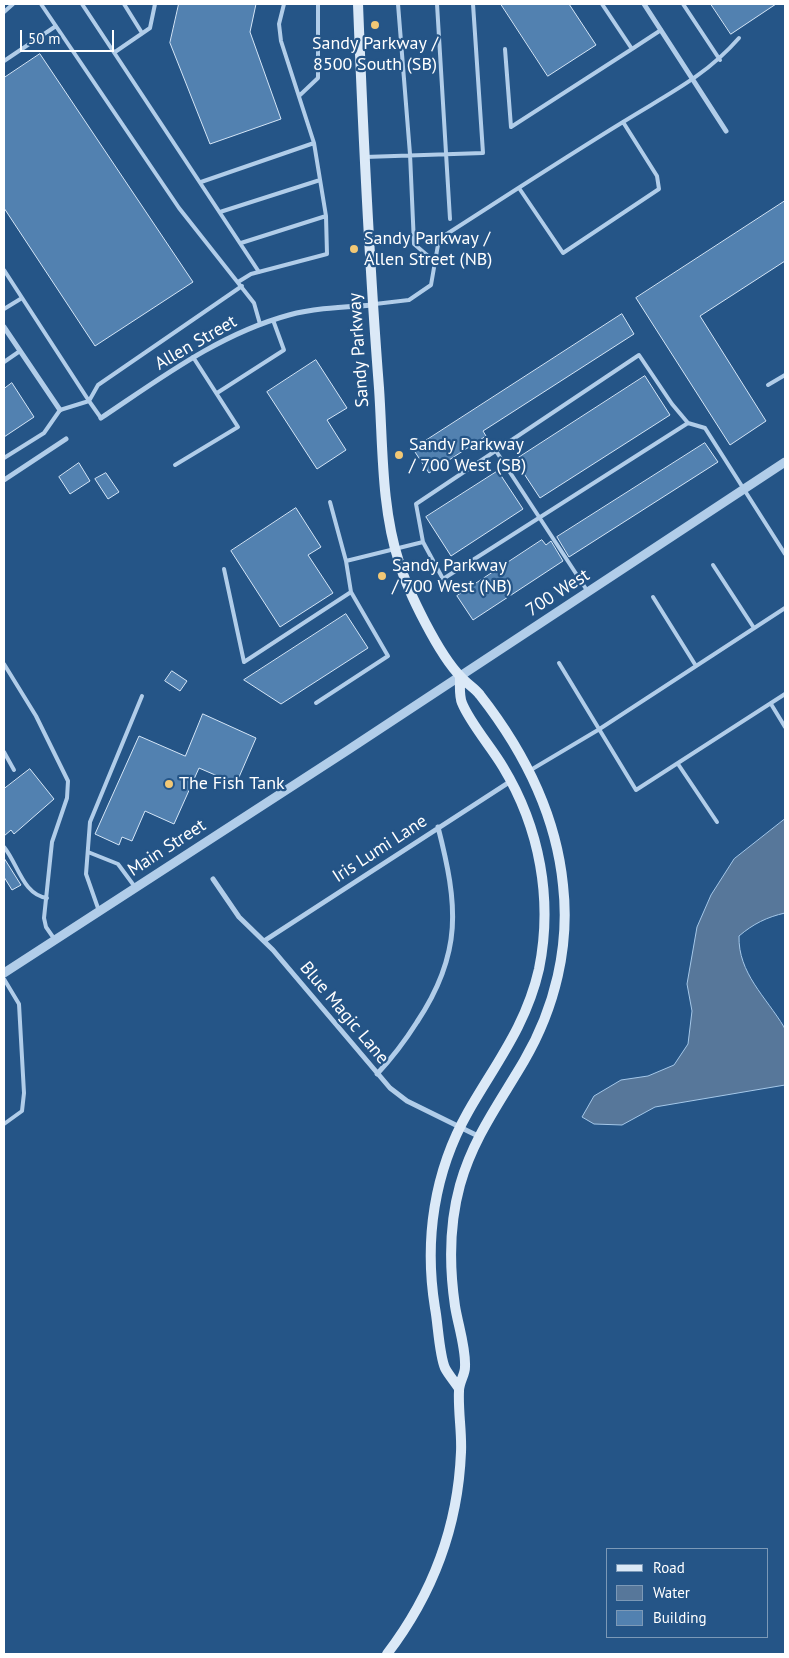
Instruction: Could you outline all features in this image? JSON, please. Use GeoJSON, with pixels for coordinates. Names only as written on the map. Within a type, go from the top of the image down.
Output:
{"type":"FeatureCollection","features":[{"type":"Feature","properties":{"kind":"main road","name":"Sandy Parkway"},"geometry":{"type":"LineString","coordinates":[[358,4],[372,305],[388,514],[399,562],[421,614],[460,677]]}},
{"type":"Feature","properties":{"kind":"main road"},"geometry":{"type":"LineString","coordinates":[[387,1654],[423,1598],[443,1551],[457,1499],[462,1448],[458,1386],[466,1369],[452,1283],[451,1229],[458,1192],[478,1136],[534,1044],[552,997],[562,953],[565,901],[561,866],[550,818],[530,771],[478,691],[460,677]]}},
{"type":"Feature","properties":{"kind":"main road"},"geometry":{"type":"LineString","coordinates":[[458,1386],[445,1368],[432,1282],[430,1249],[433,1215],[440,1181],[460,1128],[520,1027],[534,989],[542,950],[545,908],[541,866],[531,827],[511,781],[461,702],[460,677]]}},
{"type":"Feature","properties":{"kind":"street"},"geometry":{"type":"LineString","coordinates":[[644,4],[726,131]]}},
{"type":"Feature","properties":{"kind":"street","name":"Allen Street"},"geometry":{"type":"LineString","coordinates":[[102,418],[193,357],[222,341],[260,324],[307,312],[372,305]]}},
{"type":"Feature","properties":{"kind":"street"},"geometry":{"type":"LineString","coordinates":[[4,327],[60,410]]}},
{"type":"Feature","properties":{"kind":"street"},"geometry":{"type":"LineString","coordinates":[[4,480],[66,439]]}},
{"type":"Feature","properties":{"kind":"street","name":"700 West"},"geometry":{"type":"LineString","coordinates":[[348,750],[785,462]]}},
{"type":"Feature","properties":{"kind":"street","name":"Main Street"},"geometry":{"type":"LineString","coordinates":[[4,973],[348,750]]}},
{"type":"Feature","properties":{"kind":"street","name":"Iris Lumi Lane"},"geometry":{"type":"LineString","coordinates":[[264,941],[511,781]]}},
{"type":"Feature","properties":{"kind":"street"},"geometry":{"type":"LineString","coordinates":[[377,1074],[398,1051],[435,995],[447,961],[453,902],[449,870],[438,827]]}},
{"type":"Feature","properties":{"kind":"street","name":"Blue Magic Lane"},"geometry":{"type":"LineString","coordinates":[[213,878],[239,917],[264,941],[377,1074],[407,1101],[478,1136]]}},
{"type":"Feature","properties":{"kind":"lane"},"geometry":{"type":"LineString","coordinates":[[4,12],[13,4]]}},
{"type":"Feature","properties":{"kind":"lane"},"geometry":{"type":"LineString","coordinates":[[41,4],[179,208],[254,303],[260,324]]}},
{"type":"Feature","properties":{"kind":"lane"},"geometry":{"type":"LineString","coordinates":[[82,4],[259,272]]}},
{"type":"Feature","properties":{"kind":"lane"},"geometry":{"type":"LineString","coordinates":[[124,4],[142,33]]}},
{"type":"Feature","properties":{"kind":"lane"},"geometry":{"type":"LineString","coordinates":[[115,52],[150,28],[155,4]]}},
{"type":"Feature","properties":{"kind":"lane"},"geometry":{"type":"LineString","coordinates":[[238,282],[259,272],[327,254],[326,216],[314,142],[281,41],[279,24],[284,4]]}},
{"type":"Feature","properties":{"kind":"lane"},"geometry":{"type":"LineString","coordinates":[[299,96],[318,78],[318,4]]}},
{"type":"Feature","properties":{"kind":"lane"},"geometry":{"type":"LineString","coordinates":[[398,4],[410,154],[414,244],[434,261]]}},
{"type":"Feature","properties":{"kind":"lane"},"geometry":{"type":"LineString","coordinates":[[437,4],[450,219]]}},
{"type":"Feature","properties":{"kind":"lane"},"geometry":{"type":"LineString","coordinates":[[364,157],[482,153],[473,4]]}},
{"type":"Feature","properties":{"kind":"lane"},"geometry":{"type":"LineString","coordinates":[[602,4],[632,49]]}},
{"type":"Feature","properties":{"kind":"lane"},"geometry":{"type":"LineString","coordinates":[[683,4],[720,60]]}},
{"type":"Feature","properties":{"kind":"lane"},"geometry":{"type":"LineString","coordinates":[[4,61],[56,26]]}},
{"type":"Feature","properties":{"kind":"lane"},"geometry":{"type":"LineString","coordinates":[[506,49],[511,127],[661,30]]}},
{"type":"Feature","properties":{"kind":"lane"},"geometry":{"type":"LineString","coordinates":[[372,305],[409,300],[431,285],[439,239],[623,122],[694,80],[720,60],[740,38]]}},
{"type":"Feature","properties":{"kind":"lane"},"geometry":{"type":"LineString","coordinates":[[519,188],[563,253],[659,189],[658,176],[623,122]]}},
{"type":"Feature","properties":{"kind":"lane"},"geometry":{"type":"LineString","coordinates":[[200,182],[314,142]]}},
{"type":"Feature","properties":{"kind":"lane"},"geometry":{"type":"LineString","coordinates":[[220,212],[320,180]]}},
{"type":"Feature","properties":{"kind":"lane"},"geometry":{"type":"LineString","coordinates":[[241,243],[326,216]]}},
{"type":"Feature","properties":{"kind":"lane"},"geometry":{"type":"LineString","coordinates":[[4,270],[102,418]]}},
{"type":"Feature","properties":{"kind":"lane"},"geometry":{"type":"LineString","coordinates":[[4,458],[44,433],[60,410],[89,401],[98,385],[242,286]]}},
{"type":"Feature","properties":{"kind":"lane"},"geometry":{"type":"LineString","coordinates":[[4,309],[22,298]]}},
{"type":"Feature","properties":{"kind":"lane"},"geometry":{"type":"LineString","coordinates":[[217,394],[284,350],[273,320]]}},
{"type":"Feature","properties":{"kind":"lane"},"geometry":{"type":"LineString","coordinates":[[4,362],[20,351]]}},
{"type":"Feature","properties":{"kind":"lane"},"geometry":{"type":"LineString","coordinates":[[688,423],[443,578],[423,542],[416,504],[638,355],[672,404],[688,423],[705,428],[785,554]]}},
{"type":"Feature","properties":{"kind":"lane"},"geometry":{"type":"LineString","coordinates":[[175,465],[238,427],[193,357]]}},
{"type":"Feature","properties":{"kind":"lane"},"geometry":{"type":"LineString","coordinates":[[768,385],[785,375]]}},
{"type":"Feature","properties":{"kind":"lane"},"geometry":{"type":"LineString","coordinates":[[496,451],[588,592]]}},
{"type":"Feature","properties":{"kind":"lane"},"geometry":{"type":"LineString","coordinates":[[316,703],[388,656],[351,592],[346,561],[330,502]]}},
{"type":"Feature","properties":{"kind":"lane"},"geometry":{"type":"LineString","coordinates":[[346,561],[423,542]]}},
{"type":"Feature","properties":{"kind":"lane"},"geometry":{"type":"LineString","coordinates":[[713,565],[754,628]]}},
{"type":"Feature","properties":{"kind":"lane"},"geometry":{"type":"LineString","coordinates":[[224,569],[244,662],[351,592]]}},
{"type":"Feature","properties":{"kind":"lane"},"geometry":{"type":"LineString","coordinates":[[653,597],[696,666]]}},
{"type":"Feature","properties":{"kind":"lane"},"geometry":{"type":"LineString","coordinates":[[530,771],[598,730],[785,608]]}},
{"type":"Feature","properties":{"kind":"lane"},"geometry":{"type":"LineString","coordinates":[[559,662],[598,730],[636,790],[785,694]]}},
{"type":"Feature","properties":{"kind":"lane"},"geometry":{"type":"LineString","coordinates":[[4,664],[36,716],[68,781],[67,798],[52,842],[44,922],[55,940]]}},
{"type":"Feature","properties":{"kind":"lane"},"geometry":{"type":"LineString","coordinates":[[99,910],[86,874],[90,822],[142,696]]}},
{"type":"Feature","properties":{"kind":"lane"},"geometry":{"type":"LineString","coordinates":[[770,704],[785,726]]}},
{"type":"Feature","properties":{"kind":"lane"},"geometry":{"type":"LineString","coordinates":[[4,752],[14,770]]}},
{"type":"Feature","properties":{"kind":"lane"},"geometry":{"type":"LineString","coordinates":[[678,764],[717,822]]}},
{"type":"Feature","properties":{"kind":"lane"},"geometry":{"type":"LineString","coordinates":[[4,847],[29,890],[38,896],[47,898]]}},
{"type":"Feature","properties":{"kind":"lane"},"geometry":{"type":"LineString","coordinates":[[88,852],[118,864],[135,887]]}},
{"type":"Feature","properties":{"kind":"lane"},"geometry":{"type":"LineString","coordinates":[[4,979],[19,1004],[24,1093],[22,1111],[4,1124]]}},
{"type":"Feature","properties":{"kind":"water"},"geometry":{"type":"Polygon","coordinates":[[[785,819],[785,913],[760,922],[739,936],[743,962],[748,973],[784,1027],[786,1045],[785,1085],[655,1107],[622,1125],[594,1124],[582,1117],[594,1096],[621,1080],[648,1076],[674,1065],[688,1044],[692,1011],[687,984],[697,927],[711,895],[734,859],[785,819]]]}},
{"type":"Feature","properties":{"kind":"building"},"geometry":{"type":"Polygon","coordinates":[[[179,4],[256,4],[250,32],[281,119],[210,144],[170,43],[179,4]]]}},
{"type":"Feature","properties":{"kind":"building"},"geometry":{"type":"Polygon","coordinates":[[[501,4],[569,4],[596,45],[548,76],[501,4]]]}},
{"type":"Feature","properties":{"kind":"building"},"geometry":{"type":"Polygon","coordinates":[[[711,4],[776,4],[731,34],[711,4]]]}},
{"type":"Feature","properties":{"kind":"building"},"geometry":{"type":"Polygon","coordinates":[[[40,54],[193,282],[95,346],[4,208],[4,78],[40,54]]]}},
{"type":"Feature","properties":{"kind":"building"},"geometry":{"type":"Polygon","coordinates":[[[785,201],[785,261],[700,316],[766,421],[730,445],[636,298],[785,201]]]}},
{"type":"Feature","properties":{"kind":"building"},"geometry":{"type":"Polygon","coordinates":[[[622,314],[634,334],[483,431],[486,436],[429,473],[413,449],[622,314]]]}},
{"type":"Feature","properties":{"kind":"building"},"geometry":{"type":"Polygon","coordinates":[[[316,360],[347,408],[327,420],[346,450],[317,469],[267,392],[316,360]]]}},
{"type":"Feature","properties":{"kind":"building"},"geometry":{"type":"Polygon","coordinates":[[[645,376],[670,415],[540,498],[515,460],[645,376]]]}},
{"type":"Feature","properties":{"kind":"building"},"geometry":{"type":"Polygon","coordinates":[[[12,383],[34,417],[4,437],[4,389],[12,383]]]}},
{"type":"Feature","properties":{"kind":"building"},"geometry":{"type":"Polygon","coordinates":[[[705,443],[718,462],[569,557],[557,537],[705,443]]]}},
{"type":"Feature","properties":{"kind":"building"},"geometry":{"type":"Polygon","coordinates":[[[79,463],[90,481],[70,494],[59,477],[79,463]]]}},
{"type":"Feature","properties":{"kind":"building"},"geometry":{"type":"Polygon","coordinates":[[[498,471],[523,509],[451,556],[426,517],[498,471]]]}},
{"type":"Feature","properties":{"kind":"building"},"geometry":{"type":"Polygon","coordinates":[[[106,473],[119,492],[108,499],[95,479],[106,473]]]}},
{"type":"Feature","properties":{"kind":"building"},"geometry":{"type":"Polygon","coordinates":[[[296,508],[321,547],[308,555],[333,593],[280,627],[231,551],[296,508]]]}},
{"type":"Feature","properties":{"kind":"building"},"geometry":{"type":"Polygon","coordinates":[[[542,540],[546,545],[551,541],[563,561],[473,620],[457,596],[542,540]]]}},
{"type":"Feature","properties":{"kind":"building"},"geometry":{"type":"Polygon","coordinates":[[[346,614],[368,648],[281,704],[244,680],[346,614]]]}},
{"type":"Feature","properties":{"kind":"building"},"geometry":{"type":"Polygon","coordinates":[[[172,671],[187,681],[180,691],[165,681],[172,671]]]}},
{"type":"Feature","properties":{"kind":"building"},"geometry":{"type":"Polygon","coordinates":[[[203,714],[256,738],[236,784],[199,768],[174,824],[145,811],[132,841],[122,837],[119,845],[95,834],[139,736],[185,756],[203,714]]]}},
{"type":"Feature","properties":{"kind":"building"},"geometry":{"type":"Polygon","coordinates":[[[30,769],[54,799],[14,834],[11,830],[4,836],[4,789],[30,769]]]}},
{"type":"Feature","properties":{"kind":"building"},"geometry":{"type":"Polygon","coordinates":[[[4,858],[21,885],[12,890],[4,877],[4,858]]]}},
{"type":"Feature","properties":{"kind":"place","name":"Sandy Parkway / 8500 South (SB)"},"geometry":{"type":"Point","coordinates":[375,25]}},
{"type":"Feature","properties":{"kind":"place","name":"Sandy Parkway / Allen Street (NB)"},"geometry":{"type":"Point","coordinates":[354,249]}},
{"type":"Feature","properties":{"kind":"place","name":"Sandy Parkway / 700 West (SB)"},"geometry":{"type":"Point","coordinates":[399,455]}},
{"type":"Feature","properties":{"kind":"place","name":"Sandy Parkway / 700 West (NB)"},"geometry":{"type":"Point","coordinates":[382,576]}},
{"type":"Feature","properties":{"kind":"place","name":"The Fish Tank"},"geometry":{"type":"Point","coordinates":[169,784]}}]}
